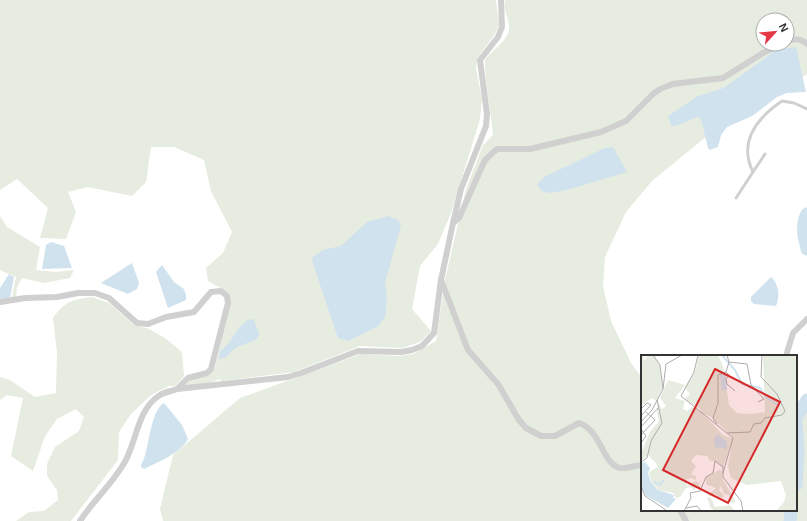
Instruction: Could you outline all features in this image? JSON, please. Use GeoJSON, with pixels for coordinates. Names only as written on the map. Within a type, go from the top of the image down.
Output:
{"type":"FeatureCollection","features":[{"type":"Feature","properties":{"kind":"street"},"geometry":{"type":"LineString","coordinates":[[80,521],[92,502],[125,464],[140,422],[150,404],[161,394],[177,389],[288,377],[358,351],[401,352],[422,346],[434,333],[441,280],[461,189],[486,126],[487,114],[480,60],[498,38],[502,27],[501,0]]}},
{"type":"Feature","properties":{"kind":"street"},"geometry":{"type":"LineString","coordinates":[[795,40],[803,40],[807,44]]}},
{"type":"Feature","properties":{"kind":"street"},"geometry":{"type":"LineString","coordinates":[[453,223],[459,218],[485,160],[497,149],[530,149],[601,132],[626,121],[653,94],[666,86],[723,78],[765,52]]}},
{"type":"Feature","properties":{"kind":"street"},"geometry":{"type":"LineString","coordinates":[[441,280],[468,350],[498,384],[519,420],[526,428],[541,436],[555,436],[579,423],[592,430],[611,463],[622,468],[641,465]]}},
{"type":"Feature","properties":{"kind":"street"},"geometry":{"type":"LineString","coordinates":[[0,302],[25,298],[57,297],[78,293],[95,293],[109,298],[137,323],[148,324],[166,317],[194,312],[212,292],[221,291],[227,296],[228,303],[211,369],[207,373],[188,378],[177,389]]}},
{"type":"Feature","properties":{"kind":"street"},"geometry":{"type":"LineString","coordinates":[[786,355],[793,333],[807,319]]}},
{"type":"Feature","properties":{"kind":"street"},"geometry":{"type":"LineString","coordinates":[[681,511],[686,521]]}},
{"type":"Feature","properties":{"kind":"lane"},"geometry":{"type":"LineString","coordinates":[[753,172],[746,152],[756,126],[773,107],[782,101],[794,103],[807,109]]}},
{"type":"Feature","properties":{"kind":"lane"},"geometry":{"type":"LineString","coordinates":[[736,198],[765,154]]}},
{"type":"Feature","properties":{"kind":"shaded area"},"geometry":{"type":"Polygon","coordinates":[[[0,0],[496,0],[499,25],[495,34],[478,57],[476,68],[482,99],[480,119],[451,213],[438,244],[420,266],[412,309],[431,331],[420,342],[402,348],[360,346],[294,372],[221,381],[220,379],[209,383],[185,386],[192,380],[208,374],[215,368],[230,304],[226,291],[208,281],[206,268],[223,253],[232,232],[211,191],[204,160],[174,147],[151,147],[146,182],[132,196],[88,187],[68,192],[76,212],[66,239],[40,238],[48,208],[17,179],[0,190],[0,0]]]}},
{"type":"Feature","properties":{"kind":"shaded area"},"geometry":{"type":"Polygon","coordinates":[[[505,0],[807,0],[807,74],[770,99],[723,123],[652,181],[626,212],[605,257],[603,286],[611,321],[631,363],[641,377],[641,511],[797,511],[797,405],[807,400],[807,521],[163,521],[160,509],[173,455],[240,398],[361,354],[398,356],[413,354],[436,341],[445,280],[466,189],[483,145],[493,135],[485,60],[504,40],[509,30],[505,10],[505,0]]]}},
{"type":"Feature","properties":{"kind":"shaded area"},"geometry":{"type":"Polygon","coordinates":[[[0,216],[7,227],[40,247],[36,270],[56,272],[74,270],[70,278],[44,283],[22,278],[17,287],[16,297],[12,297],[16,277],[0,270],[0,216]]]}},
{"type":"Feature","properties":{"kind":"shaded area"},"geometry":{"type":"Polygon","coordinates":[[[92,297],[109,303],[134,325],[149,329],[165,338],[182,352],[184,376],[175,386],[169,386],[151,395],[131,414],[119,432],[118,460],[71,521],[16,521],[29,512],[44,511],[58,500],[57,490],[47,476],[47,464],[55,447],[79,431],[84,417],[76,409],[57,419],[45,436],[33,471],[11,456],[23,398],[7,395],[0,400],[0,377],[10,380],[35,397],[56,393],[57,352],[53,318],[61,308],[70,302],[92,297]]]}},
{"type":"Feature","properties":{"kind":"water"},"geometry":{"type":"Polygon","coordinates":[[[795,47],[806,92],[787,93],[777,97],[752,116],[727,127],[721,135],[718,147],[710,150],[708,148],[701,119],[697,117],[676,126],[671,126],[668,116],[698,96],[724,88],[773,52],[795,52],[795,47]]]}},
{"type":"Feature","properties":{"kind":"water"},"geometry":{"type":"Polygon","coordinates":[[[613,147],[627,172],[567,190],[549,193],[542,191],[537,185],[544,177],[605,148],[613,147]]]}},
{"type":"Feature","properties":{"kind":"water"},"geometry":{"type":"Polygon","coordinates":[[[388,216],[398,220],[401,225],[385,283],[387,296],[385,317],[377,327],[348,341],[338,338],[312,261],[313,257],[323,250],[341,246],[367,222],[388,216]]]}},
{"type":"Feature","properties":{"kind":"water"},"geometry":{"type":"Polygon","coordinates":[[[51,242],[64,246],[72,268],[42,269],[46,245],[51,242]]]}},
{"type":"Feature","properties":{"kind":"water"},"geometry":{"type":"Polygon","coordinates":[[[132,263],[139,283],[137,289],[128,294],[101,283],[132,263]]]}},
{"type":"Feature","properties":{"kind":"water"},"geometry":{"type":"Polygon","coordinates":[[[162,265],[174,282],[184,289],[186,295],[186,300],[168,308],[156,272],[162,265]]]}},
{"type":"Feature","properties":{"kind":"water"},"geometry":{"type":"Polygon","coordinates":[[[9,274],[14,277],[10,298],[0,299],[0,288],[9,274]]]}},
{"type":"Feature","properties":{"kind":"water"},"geometry":{"type":"Polygon","coordinates":[[[771,277],[776,283],[778,291],[776,306],[754,304],[751,301],[751,297],[771,277]]]}},
{"type":"Feature","properties":{"kind":"water"},"geometry":{"type":"Polygon","coordinates":[[[250,319],[254,320],[259,334],[257,339],[235,348],[226,357],[219,359],[220,351],[228,344],[241,326],[250,319]]]}},
{"type":"Feature","properties":{"kind":"water"},"geometry":{"type":"Polygon","coordinates":[[[164,403],[182,425],[188,439],[185,444],[175,453],[144,469],[141,466],[145,457],[154,419],[160,406],[164,403]]]}},
{"type":"Feature","properties":{"kind":"waterway"},"geometry":{"type":"LineString","coordinates":[[807,214],[804,223],[804,235],[807,249]]}},
{"type":"Feature","properties":{"kind":"waterway"},"geometry":{"type":"LineString","coordinates":[[797,416],[807,400]]}},
{"type":"Feature","properties":{"kind":"waterway"},"geometry":{"type":"LineString","coordinates":[[797,436],[797,467]]}},
{"type":"Feature","properties":{"kind":"waterway"},"geometry":{"type":"LineString","coordinates":[[790,520],[791,511]]}}]}
